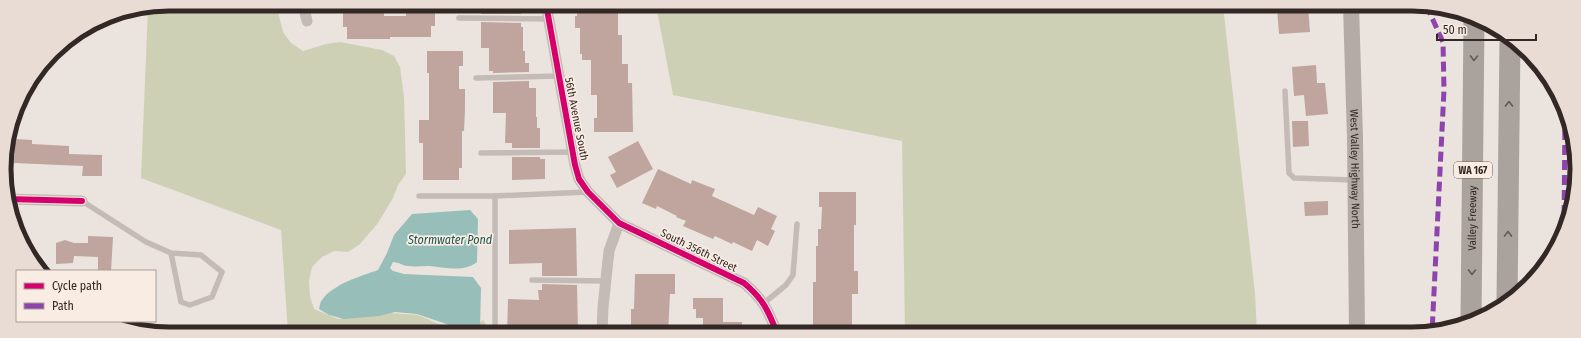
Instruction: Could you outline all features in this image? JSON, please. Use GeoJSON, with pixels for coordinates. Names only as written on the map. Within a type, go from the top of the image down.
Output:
{"type":"FeatureCollection","features":[{"type":"Feature","properties":{"kind":"highway","name":"Valley Freeway"},"geometry":{"type":"LineString","coordinates":[[1471,315],[1474,24]]}},
{"type":"Feature","properties":{"kind":"highway","name":"WA 167"},"geometry":{"type":"LineString","coordinates":[[1507,295],[1510,45]]}},
{"type":"Feature","properties":{"kind":"main road","name":"West Valley Highway North"},"geometry":{"type":"LineString","coordinates":[[1351,11],[1356,180],[1357,327]]}},
{"type":"Feature","properties":{"kind":"street"},"geometry":{"type":"LineString","coordinates":[[305,11],[308,21]]}},
{"type":"Feature","properties":{"kind":"street","name":"56th Avenue South"},"geometry":{"type":"LineString","coordinates":[[547,11],[579,179],[588,192],[619,223]]}},
{"type":"Feature","properties":{"kind":"street"},"geometry":{"type":"LineString","coordinates":[[14,199],[82,202]]}},
{"type":"Feature","properties":{"kind":"street"},"geometry":{"type":"LineString","coordinates":[[602,327],[609,251],[619,223]]}},
{"type":"Feature","properties":{"kind":"street","name":"South 356th Street"},"geometry":{"type":"LineString","coordinates":[[619,223],[744,283],[755,292],[764,303],[774,327]]}},
{"type":"Feature","properties":{"kind":"lane"},"geometry":{"type":"LineString","coordinates":[[459,18],[549,19]]}},
{"type":"Feature","properties":{"kind":"lane"},"geometry":{"type":"LineString","coordinates":[[476,78],[559,76]]}},
{"type":"Feature","properties":{"kind":"lane"},"geometry":{"type":"LineString","coordinates":[[1285,91],[1288,172],[1294,178],[1356,180]]}},
{"type":"Feature","properties":{"kind":"lane"},"geometry":{"type":"LineString","coordinates":[[481,153],[573,152]]}},
{"type":"Feature","properties":{"kind":"lane"},"geometry":{"type":"LineString","coordinates":[[419,196],[495,196],[588,192]]}},
{"type":"Feature","properties":{"kind":"lane"},"geometry":{"type":"LineString","coordinates":[[495,196],[495,326]]}},
{"type":"Feature","properties":{"kind":"lane"},"geometry":{"type":"LineString","coordinates":[[82,202],[146,242],[171,253],[201,255],[222,272],[212,297],[190,305],[181,302],[171,253]]}},
{"type":"Feature","properties":{"kind":"lane"},"geometry":{"type":"LineString","coordinates":[[764,303],[786,285],[793,275],[797,224]]}},
{"type":"Feature","properties":{"kind":"lane"},"geometry":{"type":"LineString","coordinates":[[532,280],[606,281]]}},
{"type":"Feature","properties":{"kind":"green space"},"geometry":{"type":"Polygon","coordinates":[[[278,11],[283,32],[291,43],[303,51],[326,44],[340,42],[382,50],[394,56],[400,67],[404,97],[406,174],[398,185],[393,198],[378,223],[360,244],[348,252],[334,251],[322,257],[312,267],[309,281],[310,296],[314,309],[338,319],[391,313],[418,315],[441,325],[450,327],[288,327],[281,230],[141,178],[148,12],[278,11]]]}},
{"type":"Feature","properties":{"kind":"green space"},"geometry":{"type":"Polygon","coordinates":[[[657,11],[1224,11],[1255,293],[1257,327],[905,327],[902,141],[673,95],[657,11]]]}},
{"type":"Feature","properties":{"kind":"green space"},"geometry":{"type":"Polygon","coordinates":[[[483,320],[487,327],[473,327],[483,320]]]}},
{"type":"Feature","properties":{"kind":"water","name":"Stormwater Pond"},"geometry":{"type":"Polygon","coordinates":[[[470,210],[478,219],[477,262],[472,265],[453,268],[406,266],[393,262],[390,268],[393,271],[404,274],[473,277],[481,288],[480,327],[455,327],[417,314],[395,312],[379,316],[344,319],[329,315],[319,309],[321,301],[333,289],[348,281],[378,270],[394,235],[412,214],[470,210]]]}},
{"type":"Feature","properties":{"kind":"building"},"geometry":{"type":"Polygon","coordinates":[[[347,11],[384,11],[384,16],[406,16],[406,11],[435,11],[435,26],[431,26],[431,37],[347,39],[347,27],[343,27],[343,13],[347,13],[347,11]]]}},
{"type":"Feature","properties":{"kind":"building"},"geometry":{"type":"Polygon","coordinates":[[[481,11],[521,11],[521,14],[481,14],[481,11]]]}},
{"type":"Feature","properties":{"kind":"building"},"geometry":{"type":"Polygon","coordinates":[[[577,11],[618,11],[618,35],[622,35],[622,64],[628,64],[628,83],[632,83],[633,132],[594,132],[594,118],[597,118],[597,95],[591,95],[591,60],[582,60],[582,54],[580,54],[580,28],[575,28],[575,16],[577,16],[577,11]]]}},
{"type":"Feature","properties":{"kind":"building"},"geometry":{"type":"Polygon","coordinates":[[[1277,11],[1308,11],[1310,32],[1279,34],[1277,11]]]}},
{"type":"Feature","properties":{"kind":"building"},"geometry":{"type":"Polygon","coordinates":[[[481,22],[521,23],[521,27],[523,27],[523,51],[525,51],[525,63],[529,63],[529,72],[493,73],[493,71],[489,71],[489,48],[481,48],[481,22]]]}},
{"type":"Feature","properties":{"kind":"building"},"geometry":{"type":"Polygon","coordinates":[[[427,51],[463,51],[463,66],[459,66],[459,89],[465,89],[465,109],[464,131],[462,131],[462,168],[459,168],[459,180],[423,180],[423,143],[419,143],[419,120],[429,120],[429,73],[427,73],[427,51]]]}},
{"type":"Feature","properties":{"kind":"building"},"geometry":{"type":"Polygon","coordinates":[[[1316,65],[1317,83],[1325,83],[1328,114],[1306,116],[1304,95],[1294,96],[1292,67],[1316,65]]]}},
{"type":"Feature","properties":{"kind":"building"},"geometry":{"type":"Polygon","coordinates":[[[529,81],[529,88],[536,88],[536,117],[537,128],[540,128],[540,148],[512,148],[512,143],[505,143],[506,113],[493,113],[493,82],[529,81]]]}},
{"type":"Feature","properties":{"kind":"building"},"geometry":{"type":"Polygon","coordinates":[[[1292,121],[1308,121],[1309,146],[1293,147],[1292,121]]]}},
{"type":"Feature","properties":{"kind":"building"},"geometry":{"type":"Polygon","coordinates":[[[15,139],[32,140],[32,144],[69,146],[69,154],[102,155],[102,176],[82,176],[83,166],[14,163],[15,139]]]}},
{"type":"Feature","properties":{"kind":"building"},"geometry":{"type":"Polygon","coordinates":[[[638,141],[653,169],[617,188],[610,175],[616,172],[608,157],[638,141]]]}},
{"type":"Feature","properties":{"kind":"building"},"geometry":{"type":"Polygon","coordinates":[[[512,157],[540,157],[540,159],[545,159],[545,179],[512,180],[512,157]]]}},
{"type":"Feature","properties":{"kind":"building"},"geometry":{"type":"Polygon","coordinates":[[[658,169],[691,184],[692,180],[715,189],[712,196],[754,215],[758,207],[777,216],[771,229],[775,231],[768,246],[757,240],[752,251],[733,242],[732,244],[715,236],[713,239],[683,226],[686,221],[676,217],[677,216],[657,206],[656,209],[642,203],[658,169]]]}},
{"type":"Feature","properties":{"kind":"building"},"geometry":{"type":"Polygon","coordinates":[[[819,192],[856,192],[854,271],[858,271],[858,294],[852,294],[852,326],[813,327],[813,282],[816,282],[816,246],[818,246],[818,229],[821,229],[822,207],[819,207],[819,192]]]}},
{"type":"Feature","properties":{"kind":"building"},"geometry":{"type":"Polygon","coordinates":[[[1328,201],[1328,215],[1305,216],[1304,202],[1328,201]]]}},
{"type":"Feature","properties":{"kind":"building"},"geometry":{"type":"Polygon","coordinates":[[[576,228],[577,276],[542,276],[542,263],[509,264],[509,230],[576,228]]]}},
{"type":"Feature","properties":{"kind":"building"},"geometry":{"type":"Polygon","coordinates":[[[88,236],[113,237],[111,270],[98,270],[98,257],[74,256],[73,263],[56,264],[56,243],[65,240],[74,243],[88,243],[88,236]]]}},
{"type":"Feature","properties":{"kind":"building"},"geometry":{"type":"Polygon","coordinates":[[[635,274],[675,274],[675,294],[670,294],[668,327],[631,327],[631,309],[634,309],[635,274]]]}},
{"type":"Feature","properties":{"kind":"building"},"geometry":{"type":"Polygon","coordinates":[[[542,284],[577,285],[578,327],[507,327],[508,299],[539,300],[538,290],[542,290],[542,284]]]}},
{"type":"Feature","properties":{"kind":"building"},"geometry":{"type":"Polygon","coordinates":[[[693,298],[723,298],[723,322],[742,322],[742,327],[703,327],[703,318],[696,318],[696,309],[693,309],[693,298]]]}},
{"type":"Feature","properties":{"kind":"marked path"},"geometry":{"type":"LineString","coordinates":[[1429,12],[1443,42],[1444,90],[1432,326]]}},
{"type":"Feature","properties":{"kind":"marked path"},"geometry":{"type":"LineString","coordinates":[[1564,213],[1565,128]]}},
{"type":"Feature","properties":{"kind":"cycle path"},"geometry":{"type":"LineString","coordinates":[[547,11],[575,165],[579,179],[588,192],[619,223],[744,283],[756,294],[764,305],[775,327]]}},
{"type":"Feature","properties":{"kind":"cycle path"},"geometry":{"type":"LineString","coordinates":[[14,199],[82,201]]}}]}
